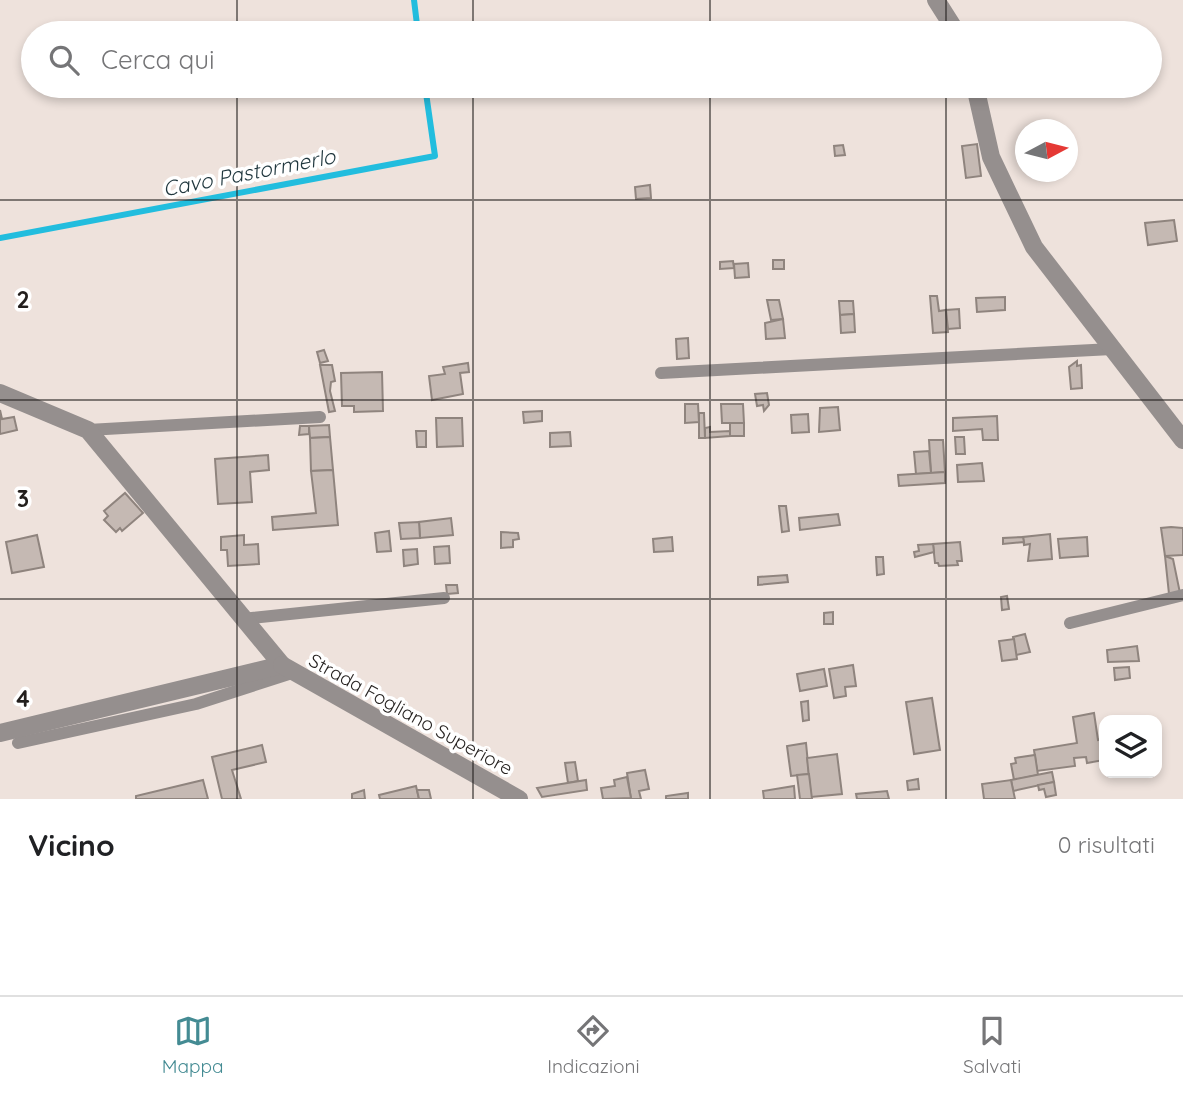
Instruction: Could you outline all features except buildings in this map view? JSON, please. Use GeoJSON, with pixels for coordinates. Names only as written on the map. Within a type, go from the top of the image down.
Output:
{"type":"FeatureCollection","features":[{"type":"Feature","properties":{"kind":"street"},"geometry":{"type":"LineString","coordinates":[[936,0],[949,21]]}},
{"type":"Feature","properties":{"kind":"street"},"geometry":{"type":"LineString","coordinates":[[978,98],[991,157],[1034,247],[1183,440]]}},
{"type":"Feature","properties":{"kind":"street"},"geometry":{"type":"LineString","coordinates":[[0,393],[88,430]]}},
{"type":"Feature","properties":{"kind":"street","name":"Strada Fogliano Superiore"},"geometry":{"type":"LineString","coordinates":[[88,430],[242,619],[288,669],[519,799]]}},
{"type":"Feature","properties":{"kind":"street"},"geometry":{"type":"LineString","coordinates":[[0,733],[288,669]]}},
{"type":"Feature","properties":{"kind":"lane"},"geometry":{"type":"LineString","coordinates":[[662,373],[1112,349]]}},
{"type":"Feature","properties":{"kind":"lane"},"geometry":{"type":"LineString","coordinates":[[88,430],[320,417]]}},
{"type":"Feature","properties":{"kind":"lane"},"geometry":{"type":"LineString","coordinates":[[1070,623],[1183,595]]}},
{"type":"Feature","properties":{"kind":"lane"},"geometry":{"type":"LineString","coordinates":[[242,619],[444,598]]}},
{"type":"Feature","properties":{"kind":"lane"},"geometry":{"type":"LineString","coordinates":[[18,743],[195,704],[288,669]]}},
{"type":"Feature","properties":{"kind":"waterway","name":"Cavo Pastormerlo"},"geometry":{"type":"LineString","coordinates":[[414,0],[417,21]]}},
{"type":"Feature","properties":{"kind":"waterway","name":"Cavo Pastormerlo"},"geometry":{"type":"LineString","coordinates":[[0,238],[435,156],[427,98]]}}]}
